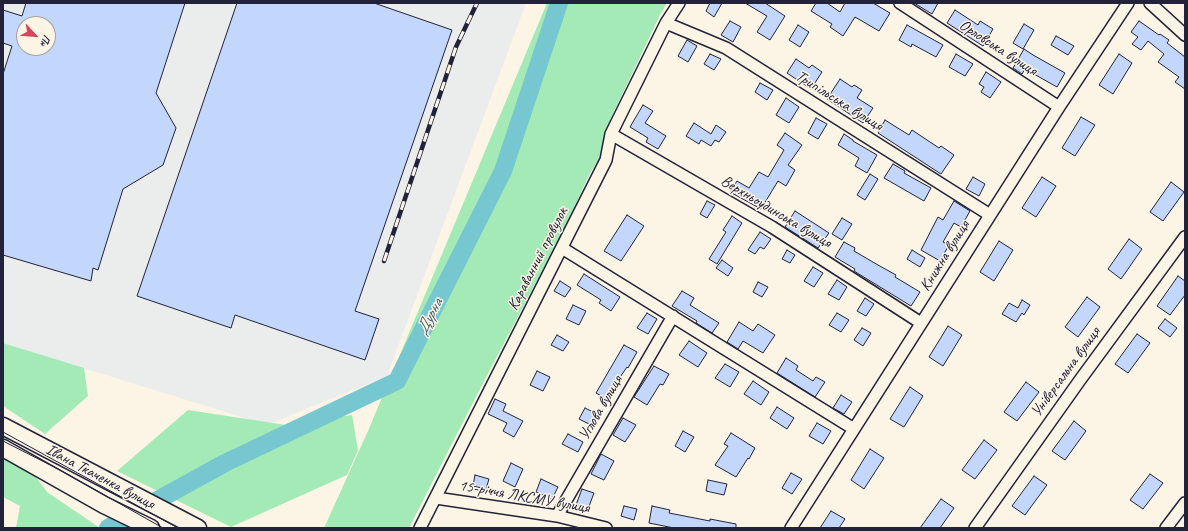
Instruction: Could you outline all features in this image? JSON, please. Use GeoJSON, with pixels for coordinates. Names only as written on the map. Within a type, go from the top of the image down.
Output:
{"type":"FeatureCollection","features":[{"type":"Feature","properties":{"kind":"main road","name":"Івана Ткаченка вулиця"},"geometry":{"type":"LineString","coordinates":[[3,426],[198,528]]}},
{"type":"Feature","properties":{"kind":"main road","name":"Івана Ткаченка вулиця"},"geometry":{"type":"LineString","coordinates":[[3,448],[104,505],[151,528]]}},
{"type":"Feature","properties":{"kind":"street","name":"Караванний провулок"},"geometry":{"type":"LineString","coordinates":[[420,528],[606,160],[611,134],[666,23],[679,3]]}},
{"type":"Feature","properties":{"kind":"street","name":"Орловська вулиця"},"geometry":{"type":"LineString","coordinates":[[900,3],[1059,106]]}},
{"type":"Feature","properties":{"kind":"street","name":"Книжна вулиця"},"geometry":{"type":"LineString","coordinates":[[791,528],[1059,106],[1128,3]]}},
{"type":"Feature","properties":{"kind":"street"},"geometry":{"type":"LineString","coordinates":[[1150,3],[1185,35]]}},
{"type":"Feature","properties":{"kind":"street","name":"Трипільська вулиця"},"geometry":{"type":"LineString","coordinates":[[666,23],[726,48],[990,215]]}},
{"type":"Feature","properties":{"kind":"street","name":"Верхньоудинська вулиця"},"geometry":{"type":"LineString","coordinates":[[611,134],[772,227],[922,323]]}},
{"type":"Feature","properties":{"kind":"street","name":"Універсальна вулиця"},"geometry":{"type":"LineString","coordinates":[[975,528],[1080,380],[1185,237]]}},
{"type":"Feature","properties":{"kind":"street"},"geometry":{"type":"LineString","coordinates":[[562,248],[854,429]]}},
{"type":"Feature","properties":{"kind":"street","name":"Углова вулиця"},"geometry":{"type":"LineString","coordinates":[[557,516],[672,316]]}},
{"type":"Feature","properties":{"kind":"street","name":"15-річчя ЛКСМУ вулиця"},"geometry":{"type":"LineString","coordinates":[[436,498],[557,516],[606,528]]}},
{"type":"Feature","properties":{"kind":"street"},"geometry":{"type":"LineString","coordinates":[[1166,528],[1185,503]]}},
{"type":"Feature","properties":{"kind":"shaded area"},"geometry":{"type":"Polygon","coordinates":[[[3,3],[526,3],[387,376],[267,425],[3,343],[3,3]]]}},
{"type":"Feature","properties":{"kind":"green space"},"geometry":{"type":"Polygon","coordinates":[[[547,3],[667,3],[610,120],[599,159],[589,175],[566,225],[409,528],[324,528],[368,431],[547,3]]]}},
{"type":"Feature","properties":{"kind":"green space"},"geometry":{"type":"Polygon","coordinates":[[[3,343],[84,368],[88,396],[45,434],[3,406],[3,343]]]}},
{"type":"Feature","properties":{"kind":"green space"},"geometry":{"type":"Polygon","coordinates":[[[188,410],[286,425],[352,415],[358,450],[347,475],[231,527],[117,471],[188,410]]]}},
{"type":"Feature","properties":{"kind":"green space"},"geometry":{"type":"Polygon","coordinates":[[[3,433],[47,492],[100,528],[16,528],[20,506],[3,497],[3,433]]]}},
{"type":"Feature","properties":{"kind":"building"},"geometry":{"type":"Polygon","coordinates":[[[26,3],[185,3],[156,93],[176,128],[163,165],[123,189],[98,270],[93,268],[91,281],[3,255],[3,74],[12,46],[3,43],[3,10],[22,16],[26,3]]]}},
{"type":"Feature","properties":{"kind":"building"},"geometry":{"type":"Polygon","coordinates":[[[237,3],[374,3],[452,30],[355,311],[379,319],[365,360],[235,315],[231,328],[137,296],[237,3]]]}},
{"type":"Feature","properties":{"kind":"building"},"geometry":{"type":"Polygon","coordinates":[[[710,3],[722,3],[714,17],[706,11],[710,3]]]}},
{"type":"Feature","properties":{"kind":"building"},"geometry":{"type":"Polygon","coordinates":[[[745,3],[765,3],[785,16],[770,40],[757,32],[767,16],[745,3]]]}},
{"type":"Feature","properties":{"kind":"building"},"geometry":{"type":"Polygon","coordinates":[[[816,3],[827,3],[840,12],[845,3],[873,3],[890,13],[879,31],[855,17],[843,36],[830,27],[832,24],[811,11],[816,3]]]}},
{"type":"Feature","properties":{"kind":"building"},"geometry":{"type":"Polygon","coordinates":[[[914,3],[938,3],[932,14],[914,3]]]}},
{"type":"Feature","properties":{"kind":"building"},"geometry":{"type":"Polygon","coordinates":[[[955,10],[978,25],[980,21],[993,29],[983,46],[947,23],[955,10]]]}},
{"type":"Feature","properties":{"kind":"building"},"geometry":{"type":"Polygon","coordinates":[[[730,21],[741,27],[733,42],[721,35],[730,21]]]}},
{"type":"Feature","properties":{"kind":"building"},"geometry":{"type":"Polygon","coordinates":[[[1139,21],[1169,40],[1167,43],[1185,57],[1185,89],[1175,82],[1179,77],[1158,62],[1164,54],[1148,41],[1141,50],[1132,44],[1138,37],[1131,32],[1139,21]]]}},
{"type":"Feature","properties":{"kind":"building"},"geometry":{"type":"Polygon","coordinates":[[[1024,24],[1034,30],[1023,49],[1013,43],[1024,24]]]}},
{"type":"Feature","properties":{"kind":"building"},"geometry":{"type":"Polygon","coordinates":[[[798,25],[809,32],[800,47],[789,40],[798,25]]]}},
{"type":"Feature","properties":{"kind":"building"},"geometry":{"type":"Polygon","coordinates":[[[907,25],[943,45],[936,57],[912,44],[911,47],[899,40],[907,25]]]}},
{"type":"Feature","properties":{"kind":"building"},"geometry":{"type":"Polygon","coordinates":[[[1056,36],[1074,46],[1068,55],[1051,45],[1056,36]]]}},
{"type":"Feature","properties":{"kind":"building"},"geometry":{"type":"Polygon","coordinates":[[[687,40],[697,46],[688,62],[678,56],[687,40]]]}},
{"type":"Feature","properties":{"kind":"building"},"geometry":{"type":"Polygon","coordinates":[[[1024,49],[1065,73],[1057,87],[1025,69],[1022,74],[1013,68],[1024,49]]]}},
{"type":"Feature","properties":{"kind":"building"},"geometry":{"type":"Polygon","coordinates":[[[710,54],[721,59],[714,70],[704,64],[710,54]]]}},
{"type":"Feature","properties":{"kind":"building"},"geometry":{"type":"Polygon","coordinates":[[[956,54],[973,64],[965,76],[949,67],[956,54]]]}},
{"type":"Feature","properties":{"kind":"building"},"geometry":{"type":"Polygon","coordinates":[[[1119,54],[1132,63],[1113,94],[1099,85],[1119,54]]]}},
{"type":"Feature","properties":{"kind":"building"},"geometry":{"type":"Polygon","coordinates":[[[796,59],[809,68],[812,65],[822,72],[811,89],[787,73],[796,59]]]}},
{"type":"Feature","properties":{"kind":"building"},"geometry":{"type":"Polygon","coordinates":[[[986,72],[1001,82],[990,98],[981,92],[984,87],[979,84],[986,72]]]}},
{"type":"Feature","properties":{"kind":"building"},"geometry":{"type":"Polygon","coordinates":[[[840,79],[852,87],[854,85],[862,90],[857,98],[873,108],[863,123],[827,99],[840,79]]]}},
{"type":"Feature","properties":{"kind":"building"},"geometry":{"type":"Polygon","coordinates":[[[760,83],[773,90],[767,100],[755,92],[760,83]]]}},
{"type":"Feature","properties":{"kind":"building"},"geometry":{"type":"Polygon","coordinates":[[[786,98],[799,107],[789,123],[776,115],[786,98]]]}},
{"type":"Feature","properties":{"kind":"building"},"geometry":{"type":"Polygon","coordinates":[[[643,105],[653,111],[645,123],[666,136],[658,149],[646,142],[648,138],[630,127],[643,105]]]}},
{"type":"Feature","properties":{"kind":"building"},"geometry":{"type":"Polygon","coordinates":[[[1081,117],[1095,125],[1075,156],[1062,148],[1081,117]]]}},
{"type":"Feature","properties":{"kind":"building"},"geometry":{"type":"Polygon","coordinates":[[[816,118],[827,124],[818,139],[808,133],[816,118]]]}},
{"type":"Feature","properties":{"kind":"building"},"geometry":{"type":"Polygon","coordinates":[[[885,120],[909,135],[912,130],[939,148],[941,146],[954,155],[941,174],[878,133],[885,120]]]}},
{"type":"Feature","properties":{"kind":"building"},"geometry":{"type":"Polygon","coordinates":[[[694,123],[711,134],[716,125],[726,132],[719,142],[715,140],[711,146],[701,140],[699,144],[686,136],[694,123]]]}},
{"type":"Feature","properties":{"kind":"building"},"geometry":{"type":"Polygon","coordinates":[[[785,133],[802,145],[788,165],[795,170],[786,186],[778,181],[761,209],[730,192],[737,181],[749,188],[759,172],[768,177],[784,150],[777,145],[785,133]]]}},
{"type":"Feature","properties":{"kind":"building"},"geometry":{"type":"Polygon","coordinates":[[[844,134],[877,155],[867,173],[855,166],[859,158],[838,145],[844,134]]]}},
{"type":"Feature","properties":{"kind":"building"},"geometry":{"type":"Polygon","coordinates":[[[893,164],[905,171],[904,173],[931,188],[924,201],[884,178],[893,164]]]}},
{"type":"Feature","properties":{"kind":"building"},"geometry":{"type":"Polygon","coordinates":[[[870,174],[878,179],[865,200],[857,195],[870,174]]]}},
{"type":"Feature","properties":{"kind":"building"},"geometry":{"type":"Polygon","coordinates":[[[973,177],[985,184],[979,196],[966,189],[973,177]]]}},
{"type":"Feature","properties":{"kind":"building"},"geometry":{"type":"Polygon","coordinates":[[[1042,177],[1056,186],[1036,217],[1022,208],[1042,177]]]}},
{"type":"Feature","properties":{"kind":"building"},"geometry":{"type":"Polygon","coordinates":[[[1171,182],[1184,192],[1163,221],[1150,212],[1171,182]]]}},
{"type":"Feature","properties":{"kind":"building"},"geometry":{"type":"Polygon","coordinates":[[[707,201],[715,205],[707,218],[700,214],[707,201]]]}},
{"type":"Feature","properties":{"kind":"building"},"geometry":{"type":"Polygon","coordinates":[[[954,201],[970,211],[961,227],[954,223],[943,242],[949,245],[940,261],[921,250],[938,217],[943,220],[954,201]]]}},
{"type":"Feature","properties":{"kind":"building"},"geometry":{"type":"Polygon","coordinates":[[[795,211],[829,233],[818,248],[785,227],[795,211]]]}},
{"type":"Feature","properties":{"kind":"building"},"geometry":{"type":"Polygon","coordinates":[[[627,215],[644,226],[621,261],[604,251],[627,215]]]}},
{"type":"Feature","properties":{"kind":"building"},"geometry":{"type":"Polygon","coordinates":[[[732,216],[742,223],[717,264],[709,259],[726,232],[723,230],[732,216]]]}},
{"type":"Feature","properties":{"kind":"building"},"geometry":{"type":"Polygon","coordinates":[[[842,218],[852,224],[842,240],[832,234],[842,218]]]}},
{"type":"Feature","properties":{"kind":"building"},"geometry":{"type":"Polygon","coordinates":[[[760,232],[771,239],[764,249],[760,247],[755,254],[748,250],[760,232]]]}},
{"type":"Feature","properties":{"kind":"building"},"geometry":{"type":"Polygon","coordinates":[[[1129,239],[1142,249],[1121,279],[1108,269],[1129,239]]]}},
{"type":"Feature","properties":{"kind":"building"},"geometry":{"type":"Polygon","coordinates":[[[999,241],[1013,250],[994,281],[980,272],[999,241]]]}},
{"type":"Feature","properties":{"kind":"building"},"geometry":{"type":"Polygon","coordinates":[[[844,242],[855,248],[854,251],[896,275],[895,277],[920,292],[911,306],[854,271],[855,269],[835,257],[844,242]]]}},
{"type":"Feature","properties":{"kind":"building"},"geometry":{"type":"Polygon","coordinates":[[[787,250],[795,255],[790,263],[782,259],[787,250]]]}},
{"type":"Feature","properties":{"kind":"building"},"geometry":{"type":"Polygon","coordinates":[[[912,250],[925,258],[920,267],[907,259],[912,250]]]}},
{"type":"Feature","properties":{"kind":"building"},"geometry":{"type":"Polygon","coordinates":[[[722,260],[733,268],[728,276],[716,268],[722,260]]]}},
{"type":"Feature","properties":{"kind":"building"},"geometry":{"type":"Polygon","coordinates":[[[813,267],[823,273],[814,287],[804,281],[813,267]]]}},
{"type":"Feature","properties":{"kind":"building"},"geometry":{"type":"Polygon","coordinates":[[[584,274],[620,297],[611,311],[599,303],[601,300],[577,285],[584,274]]]}},
{"type":"Feature","properties":{"kind":"building"},"geometry":{"type":"Polygon","coordinates":[[[1178,276],[1185,281],[1185,295],[1170,315],[1157,306],[1178,276]]]}},
{"type":"Feature","properties":{"kind":"building"},"geometry":{"type":"Polygon","coordinates":[[[837,280],[847,287],[839,300],[828,294],[837,280]]]}},
{"type":"Feature","properties":{"kind":"building"},"geometry":{"type":"Polygon","coordinates":[[[560,281],[571,288],[565,297],[554,291],[560,281]]]}},
{"type":"Feature","properties":{"kind":"building"},"geometry":{"type":"Polygon","coordinates":[[[758,282],[768,287],[762,297],[753,292],[758,282]]]}},
{"type":"Feature","properties":{"kind":"building"},"geometry":{"type":"Polygon","coordinates":[[[682,291],[694,298],[690,305],[719,323],[712,333],[696,323],[697,321],[672,306],[682,291]]]}},
{"type":"Feature","properties":{"kind":"building"},"geometry":{"type":"Polygon","coordinates":[[[1087,297],[1100,307],[1078,337],[1065,327],[1087,297]]]}},
{"type":"Feature","properties":{"kind":"building"},"geometry":{"type":"Polygon","coordinates":[[[865,298],[874,304],[866,316],[857,311],[865,298]]]}},
{"type":"Feature","properties":{"kind":"building"},"geometry":{"type":"Polygon","coordinates":[[[1022,300],[1030,305],[1024,315],[1022,313],[1016,322],[1002,314],[1009,303],[1018,308],[1022,300]]]}},
{"type":"Feature","properties":{"kind":"building"},"geometry":{"type":"Polygon","coordinates":[[[573,305],[586,311],[579,325],[566,319],[573,305]]]}},
{"type":"Feature","properties":{"kind":"building"},"geometry":{"type":"Polygon","coordinates":[[[647,313],[657,319],[648,334],[637,328],[647,313]]]}},
{"type":"Feature","properties":{"kind":"building"},"geometry":{"type":"Polygon","coordinates":[[[837,313],[849,320],[841,332],[829,325],[837,313]]]}},
{"type":"Feature","properties":{"kind":"building"},"geometry":{"type":"Polygon","coordinates":[[[1165,319],[1177,328],[1170,337],[1158,328],[1165,319]]]}},
{"type":"Feature","properties":{"kind":"building"},"geometry":{"type":"Polygon","coordinates":[[[739,322],[753,331],[758,324],[775,335],[763,353],[743,341],[738,349],[727,342],[739,322]]]}},
{"type":"Feature","properties":{"kind":"building"},"geometry":{"type":"Polygon","coordinates":[[[948,326],[962,335],[943,366],[929,357],[948,326]]]}},
{"type":"Feature","properties":{"kind":"building"},"geometry":{"type":"Polygon","coordinates":[[[862,328],[871,333],[863,346],[854,340],[862,328]]]}},
{"type":"Feature","properties":{"kind":"building"},"geometry":{"type":"Polygon","coordinates":[[[1137,334],[1150,343],[1128,373],[1115,364],[1137,334]]]}},
{"type":"Feature","properties":{"kind":"building"},"geometry":{"type":"Polygon","coordinates":[[[557,335],[569,342],[563,351],[551,345],[557,335]]]}},
{"type":"Feature","properties":{"kind":"building"},"geometry":{"type":"Polygon","coordinates":[[[689,341],[707,353],[698,367],[679,355],[689,341]]]}},
{"type":"Feature","properties":{"kind":"building"},"geometry":{"type":"Polygon","coordinates":[[[624,345],[637,352],[607,399],[596,393],[624,345]]]}},
{"type":"Feature","properties":{"kind":"building"},"geometry":{"type":"Polygon","coordinates":[[[786,358],[798,366],[796,370],[813,381],[816,377],[825,382],[815,397],[777,373],[786,358]]]}},
{"type":"Feature","properties":{"kind":"building"},"geometry":{"type":"Polygon","coordinates":[[[725,364],[739,372],[730,387],[715,378],[725,364]]]}},
{"type":"Feature","properties":{"kind":"building"},"geometry":{"type":"Polygon","coordinates":[[[654,366],[669,374],[663,385],[660,384],[647,405],[634,397],[654,366]]]}},
{"type":"Feature","properties":{"kind":"building"},"geometry":{"type":"Polygon","coordinates":[[[537,371],[550,377],[543,391],[530,385],[537,371]]]}},
{"type":"Feature","properties":{"kind":"building"},"geometry":{"type":"Polygon","coordinates":[[[753,381],[769,392],[761,405],[744,394],[753,381]]]}},
{"type":"Feature","properties":{"kind":"building"},"geometry":{"type":"Polygon","coordinates":[[[1026,382],[1039,392],[1017,421],[1004,412],[1026,382]]]}},
{"type":"Feature","properties":{"kind":"building"},"geometry":{"type":"Polygon","coordinates":[[[910,387],[923,396],[904,427],[890,419],[910,387]]]}},
{"type":"Feature","properties":{"kind":"building"},"geometry":{"type":"Polygon","coordinates":[[[841,395],[852,402],[844,414],[833,408],[841,395]]]}},
{"type":"Feature","properties":{"kind":"building"},"geometry":{"type":"Polygon","coordinates":[[[495,399],[506,404],[503,411],[523,421],[514,437],[503,431],[507,423],[488,414],[495,399]]]}},
{"type":"Feature","properties":{"kind":"building"},"geometry":{"type":"Polygon","coordinates":[[[777,407],[794,418],[787,429],[770,418],[777,407]]]}},
{"type":"Feature","properties":{"kind":"building"},"geometry":{"type":"Polygon","coordinates":[[[585,408],[599,415],[593,426],[579,419],[585,408]]]}},
{"type":"Feature","properties":{"kind":"building"},"geometry":{"type":"Polygon","coordinates":[[[623,418],[636,425],[625,442],[613,435],[623,418]]]}},
{"type":"Feature","properties":{"kind":"building"},"geometry":{"type":"Polygon","coordinates":[[[1074,421],[1086,431],[1065,460],[1052,451],[1074,421]]]}},
{"type":"Feature","properties":{"kind":"building"},"geometry":{"type":"Polygon","coordinates":[[[817,423],[831,431],[823,444],[809,436],[817,423]]]}},
{"type":"Feature","properties":{"kind":"building"},"geometry":{"type":"Polygon","coordinates":[[[683,431],[694,437],[685,452],[675,446],[683,431]]]}},
{"type":"Feature","properties":{"kind":"building"},"geometry":{"type":"Polygon","coordinates":[[[731,433],[755,448],[736,477],[715,465],[728,446],[724,444],[731,433]]]}},
{"type":"Feature","properties":{"kind":"building"},"geometry":{"type":"Polygon","coordinates":[[[568,434],[583,442],[578,452],[562,444],[568,434]]]}},
{"type":"Feature","properties":{"kind":"building"},"geometry":{"type":"Polygon","coordinates":[[[984,440],[997,450],[975,479],[962,470],[984,440]]]}},
{"type":"Feature","properties":{"kind":"building"},"geometry":{"type":"Polygon","coordinates":[[[870,449],[884,458],[864,489],[851,480],[870,449]]]}},
{"type":"Feature","properties":{"kind":"building"},"geometry":{"type":"Polygon","coordinates":[[[601,454],[614,461],[604,480],[591,474],[601,454]]]}},
{"type":"Feature","properties":{"kind":"building"},"geometry":{"type":"Polygon","coordinates":[[[511,463],[523,469],[515,487],[503,481],[511,463]]]}},
{"type":"Feature","properties":{"kind":"building"},"geometry":{"type":"Polygon","coordinates":[[[791,473],[802,479],[792,494],[782,488],[791,473]]]}},
{"type":"Feature","properties":{"kind":"building"},"geometry":{"type":"Polygon","coordinates":[[[1150,474],[1163,483],[1143,509],[1130,500],[1150,474]]]}},
{"type":"Feature","properties":{"kind":"building"},"geometry":{"type":"Polygon","coordinates":[[[475,475],[489,479],[486,489],[473,486],[475,475]]]}},
{"type":"Feature","properties":{"kind":"building"},"geometry":{"type":"Polygon","coordinates":[[[1034,476],[1047,485],[1025,515],[1012,506],[1034,476]]]}},
{"type":"Feature","properties":{"kind":"building"},"geometry":{"type":"Polygon","coordinates":[[[541,479],[558,487],[552,499],[536,492],[541,479]]]}},
{"type":"Feature","properties":{"kind":"building"},"geometry":{"type":"Polygon","coordinates":[[[708,480],[727,484],[724,495],[706,491],[708,480]]]}},
{"type":"Feature","properties":{"kind":"building"},"geometry":{"type":"Polygon","coordinates":[[[582,489],[594,493],[588,509],[576,505],[582,489]]]}},
{"type":"Feature","properties":{"kind":"building"},"geometry":{"type":"Polygon","coordinates":[[[941,499],[954,508],[940,528],[920,528],[941,499]]]}},
{"type":"Feature","properties":{"kind":"building"},"geometry":{"type":"Polygon","coordinates":[[[624,506],[637,509],[634,520],[621,516],[624,506]]]}},
{"type":"Feature","properties":{"kind":"building"},"geometry":{"type":"Polygon","coordinates":[[[652,506],[670,510],[669,513],[710,521],[710,519],[736,524],[736,528],[674,528],[649,523],[652,506]]]}},
{"type":"Feature","properties":{"kind":"building"},"geometry":{"type":"Polygon","coordinates":[[[831,511],[845,519],[839,528],[820,528],[831,511]]]}},
{"type":"Feature","properties":{"kind":"waterway","name":"Дурна"},"geometry":{"type":"LineString","coordinates":[[156,501],[225,463],[397,381],[503,171],[559,3]]}},
{"type":"Feature","properties":{"kind":"waterway","name":"Дурна"},"geometry":{"type":"LineString","coordinates":[[108,528],[121,521]]}},
{"type":"Feature","properties":{"kind":"tram line"},"geometry":{"type":"LineString","coordinates":[[3,432],[178,528]]}},
{"type":"Feature","properties":{"kind":"tram line"},"geometry":{"type":"LineString","coordinates":[[3,441],[60,470],[163,528]]}},
{"type":"Feature","properties":{"kind":"railway"},"geometry":{"type":"LineString","coordinates":[[384,261],[456,47],[477,3]]}}]}
